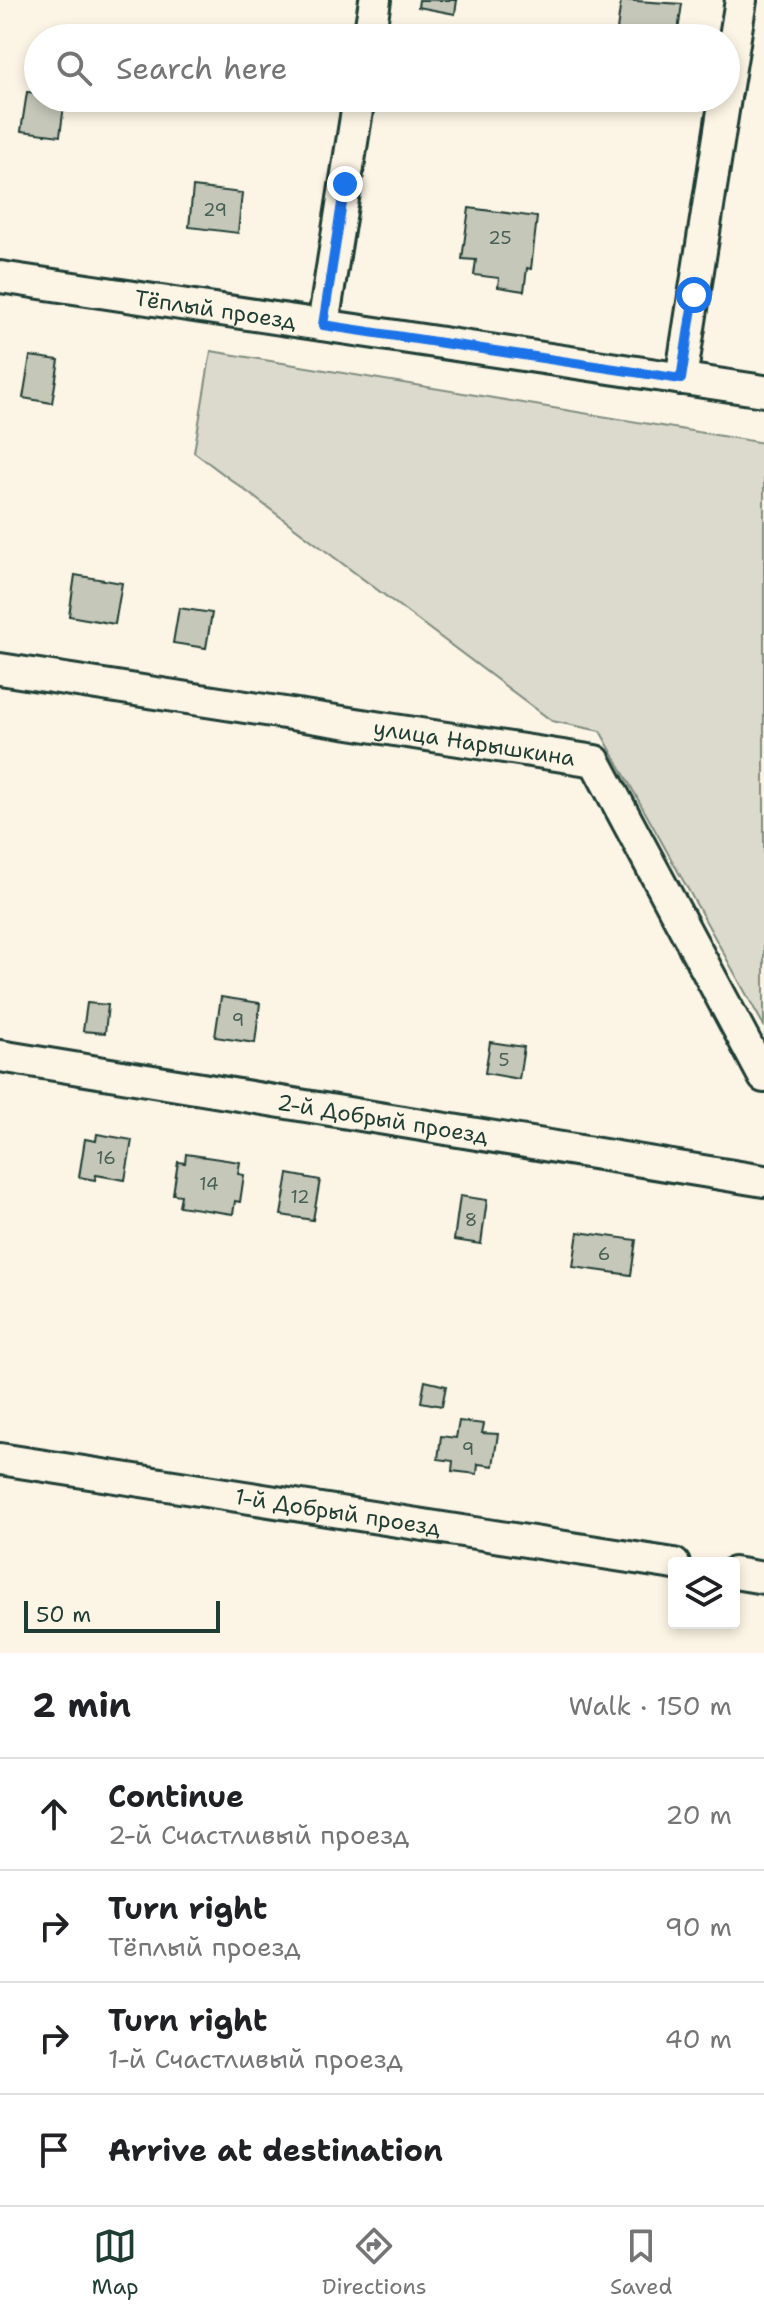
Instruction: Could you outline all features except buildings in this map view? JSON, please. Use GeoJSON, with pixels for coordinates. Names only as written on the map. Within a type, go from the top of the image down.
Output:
{"type":"FeatureCollection","features":[{"type":"Feature","properties":{"kind":"street"},"geometry":{"type":"LineString","coordinates":[[371,24],[375,0]]}},
{"type":"Feature","properties":{"kind":"street"},"geometry":{"type":"LineString","coordinates":[[737,24],[741,0]]}},
{"type":"Feature","properties":{"kind":"street"},"geometry":{"type":"LineString","coordinates":[[323,325],[357,112]]}},
{"type":"Feature","properties":{"kind":"street"},"geometry":{"type":"LineString","coordinates":[[681,379],[723,112]]}},
{"type":"Feature","properties":{"kind":"street","name":"Тёплый проезд"},"geometry":{"type":"LineString","coordinates":[[0,277],[764,391]]}},
{"type":"Feature","properties":{"kind":"street","name":"улица Нарышкина"},"geometry":{"type":"LineString","coordinates":[[0,669],[595,761],[764,1077]]}},
{"type":"Feature","properties":{"kind":"street","name":"2-й Добрый проезд"},"geometry":{"type":"LineString","coordinates":[[0,1056],[764,1181]]}},
{"type":"Feature","properties":{"kind":"street","name":"1-й Добрый проезд"},"geometry":{"type":"LineString","coordinates":[[0,1459],[668,1563]]}},
{"type":"Feature","properties":{"kind":"street"},"geometry":{"type":"LineString","coordinates":[[740,1574],[764,1578]]}},
{"type":"Feature","properties":{"kind":"shaded area"},"geometry":{"type":"Polygon","coordinates":[[[211,351],[764,443],[764,1026],[600,731],[552,721],[194,452],[211,351]]]}},
{"type":"Feature","properties":{"kind":"route"},"geometry":{"type":"LineString","coordinates":[[345,184],[323,325],[681,379],[694,295]]}}]}
